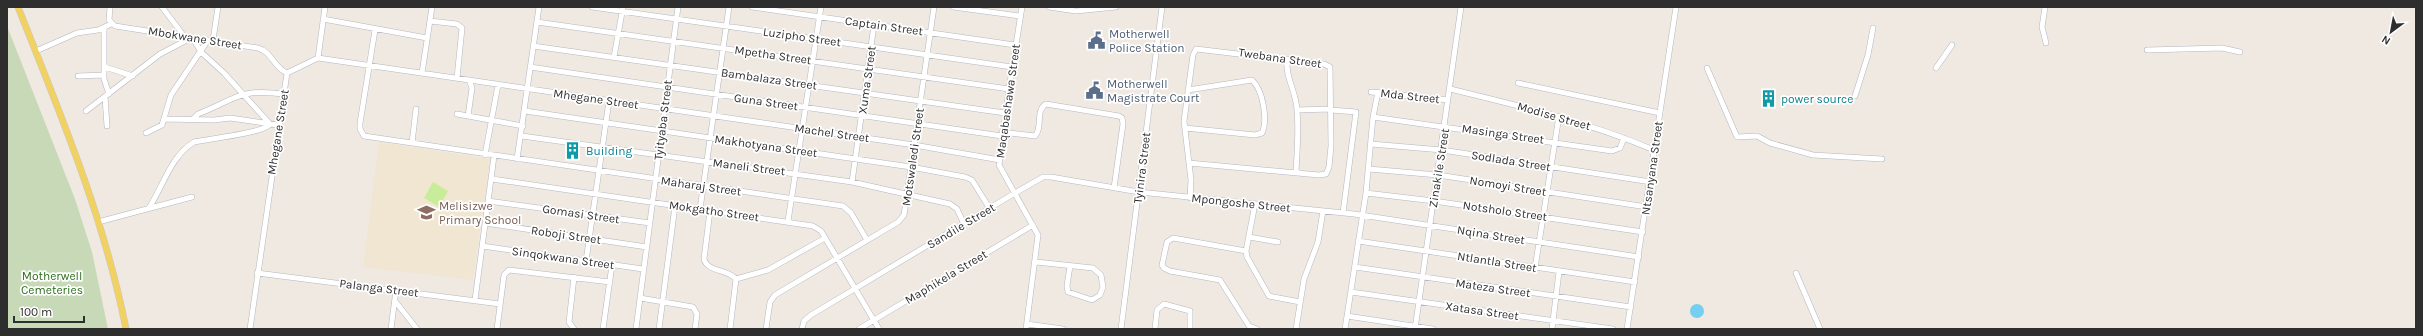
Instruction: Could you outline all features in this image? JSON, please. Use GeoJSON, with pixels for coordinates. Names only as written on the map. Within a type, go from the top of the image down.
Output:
{"type":"FeatureCollection","features":[{"type":"Feature","properties":{"kind":"main road"},"geometry":{"type":"LineString","coordinates":[[18,7],[79,164],[114,274],[126,329]]}},
{"type":"Feature","properties":{"kind":"street"},"geometry":{"type":"LineString","coordinates":[[36,51],[77,32],[104,28],[112,24],[109,18],[110,7]]}},
{"type":"Feature","properties":{"kind":"street"},"geometry":{"type":"LineString","coordinates":[[162,7],[201,52],[224,73],[270,124]]}},
{"type":"Feature","properties":{"kind":"street"},"geometry":{"type":"LineString","coordinates":[[146,133],[159,128],[164,119],[171,95],[211,40],[218,7]]}},
{"type":"Feature","properties":{"kind":"street"},"geometry":{"type":"LineString","coordinates":[[318,58],[325,7]]}},
{"type":"Feature","properties":{"kind":"street"},"geometry":{"type":"LineString","coordinates":[[422,73],[432,7]]}},
{"type":"Feature","properties":{"kind":"street"},"geometry":{"type":"LineString","coordinates":[[517,159],[522,136],[539,7]]}},
{"type":"Feature","properties":{"kind":"street","name":"Luzipho Street"},"geometry":{"type":"LineString","coordinates":[[592,7],[623,9],[676,19],[1012,67]]}},
{"type":"Feature","properties":{"kind":"street","name":"Tyityaba Street"},"geometry":{"type":"LineString","coordinates":[[636,329],[678,7]]}},
{"type":"Feature","properties":{"kind":"street"},"geometry":{"type":"LineString","coordinates":[[700,209],[718,72],[729,7]]}},
{"type":"Feature","properties":{"kind":"street","name":"Captain Street"},"geometry":{"type":"LineString","coordinates":[[752,7],[1015,45]]}},
{"type":"Feature","properties":{"kind":"street"},"geometry":{"type":"LineString","coordinates":[[788,221],[821,7]]}},
{"type":"Feature","properties":{"kind":"street","name":"Motswaledi Street"},"geometry":{"type":"LineString","coordinates":[[766,329],[772,298],[903,218],[934,7]]}},
{"type":"Feature","properties":{"kind":"street"},"geometry":{"type":"LineString","coordinates":[[953,7],[1020,16]]}},
{"type":"Feature","properties":{"kind":"street","name":"Maqabashawa Street"},"geometry":{"type":"LineString","coordinates":[[1022,7],[1005,113],[1000,160],[1001,170],[1038,235],[1036,262],[1027,326]]}},
{"type":"Feature","properties":{"kind":"street"},"geometry":{"type":"LineString","coordinates":[[1049,7],[1076,11],[1116,7]]}},
{"type":"Feature","properties":{"kind":"street","name":"Tyinira Street"},"geometry":{"type":"LineString","coordinates":[[1121,329],[1162,7]]}},
{"type":"Feature","properties":{"kind":"street","name":"Zinakile Street"},"geometry":{"type":"LineString","coordinates":[[1415,328],[1442,150],[1461,7]]}},
{"type":"Feature","properties":{"kind":"street","name":"Ntsanyana Street"},"geometry":{"type":"LineString","coordinates":[[1627,329],[1651,182],[1654,150],[1676,7]]}},
{"type":"Feature","properties":{"kind":"street"},"geometry":{"type":"LineString","coordinates":[[2045,7],[2042,27],[2046,43]]}},
{"type":"Feature","properties":{"kind":"street"},"geometry":{"type":"LineString","coordinates":[[614,57],[617,33],[623,9]]}},
{"type":"Feature","properties":{"kind":"street"},"geometry":{"type":"LineString","coordinates":[[323,19],[375,30],[427,38]]}},
{"type":"Feature","properties":{"kind":"street"},"geometry":{"type":"LineString","coordinates":[[430,21],[457,24],[462,28],[456,78]]}},
{"type":"Feature","properties":{"kind":"street","name":"Mpetha Street"},"geometry":{"type":"LineString","coordinates":[[537,22],[1009,89]]}},
{"type":"Feature","properties":{"kind":"street","name":"Mbokwane Street"},"geometry":{"type":"LineString","coordinates":[[112,24],[262,49],[268,53],[280,69],[287,73]]}},
{"type":"Feature","properties":{"kind":"street","name":"Xuma Street"},"geometry":{"type":"LineString","coordinates":[[852,182],[874,24]]}},
{"type":"Feature","properties":{"kind":"street"},"geometry":{"type":"LineString","coordinates":[[104,28],[104,75],[107,95],[107,126]]}},
{"type":"Feature","properties":{"kind":"street"},"geometry":{"type":"LineString","coordinates":[[1855,96],[1868,55],[1873,28]]}},
{"type":"Feature","properties":{"kind":"street"},"geometry":{"type":"LineString","coordinates":[[370,65],[375,30]]}},
{"type":"Feature","properties":{"kind":"street"},"geometry":{"type":"LineString","coordinates":[[86,111],[160,54],[185,41],[188,37]]}},
{"type":"Feature","properties":{"kind":"street"},"geometry":{"type":"LineString","coordinates":[[1936,68],[1952,44]]}},
{"type":"Feature","properties":{"kind":"street","name":"Bambalaza Street"},"geometry":{"type":"LineString","coordinates":[[533,46],[1005,113]]}},
{"type":"Feature","properties":{"kind":"street","name":"Twebana Street"},"geometry":{"type":"LineString","coordinates":[[1189,163],[1296,172],[1319,176],[1328,171],[1331,146],[1329,66],[1288,59],[1198,48],[1193,55],[1184,128],[1189,163],[1190,198]]}},
{"type":"Feature","properties":{"kind":"street"},"geometry":{"type":"LineString","coordinates":[[2147,50],[2230,49],[2240,52]]}},
{"type":"Feature","properties":{"kind":"street","name":"Mhegane Street"},"geometry":{"type":"LineString","coordinates":[[250,329],[278,125],[287,73],[318,58],[664,109]]}},
{"type":"Feature","properties":{"kind":"street"},"geometry":{"type":"LineString","coordinates":[[1288,59],[1286,71],[1295,92],[1297,110],[1296,172]]}},
{"type":"Feature","properties":{"kind":"street","name":"Maharaj Street"},"geometry":{"type":"LineString","coordinates":[[370,65],[360,123],[361,132],[368,137],[846,207],[867,240]]}},
{"type":"Feature","properties":{"kind":"street"},"geometry":{"type":"LineString","coordinates":[[104,67],[133,76]]}},
{"type":"Feature","properties":{"kind":"street","name":"Guna Street"},"geometry":{"type":"LineString","coordinates":[[530,68],[806,108],[1002,134],[1034,136],[1038,130],[1041,108],[1046,104],[1119,116],[1122,118],[1123,124],[1114,188]]}},
{"type":"Feature","properties":{"kind":"street"},"geometry":{"type":"LineString","coordinates":[[1708,68],[1737,137],[1757,136],[1770,143],[1813,155],[1882,159]]}},
{"type":"Feature","properties":{"kind":"street"},"geometry":{"type":"LineString","coordinates":[[78,76],[104,75]]}},
{"type":"Feature","properties":{"kind":"street"},"geometry":{"type":"LineString","coordinates":[[468,116],[472,88],[469,80]]}},
{"type":"Feature","properties":{"kind":"street"},"geometry":{"type":"LineString","coordinates":[[1184,128],[1255,135],[1262,133],[1263,127],[1261,99],[1252,80],[1188,90]]}},
{"type":"Feature","properties":{"kind":"street"},"geometry":{"type":"LineString","coordinates":[[1518,84],[1660,113]]}},
{"type":"Feature","properties":{"kind":"street"},"geometry":{"type":"LineString","coordinates":[[485,155],[498,85]]}},
{"type":"Feature","properties":{"kind":"street","name":"Modise Street"},"geometry":{"type":"LineString","coordinates":[[1450,89],[1560,116],[1654,150]]}},
{"type":"Feature","properties":{"kind":"street"},"geometry":{"type":"LineString","coordinates":[[194,118],[198,114],[243,93],[256,92],[284,94]]}},
{"type":"Feature","properties":{"kind":"street","name":"Mda Street"},"geometry":{"type":"LineString","coordinates":[[1371,92],[1448,100]]}},
{"type":"Feature","properties":{"kind":"street"},"geometry":{"type":"LineString","coordinates":[[1345,329],[1366,193],[1373,117],[1378,92]]}},
{"type":"Feature","properties":{"kind":"street"},"geometry":{"type":"LineString","coordinates":[[586,261],[609,101]]}},
{"type":"Feature","properties":{"kind":"street"},"geometry":{"type":"LineString","coordinates":[[412,144],[416,109]]}},
{"type":"Feature","properties":{"kind":"street","name":"Machel Street"},"geometry":{"type":"LineString","coordinates":[[664,109],[914,145],[1000,160]]}},
{"type":"Feature","properties":{"kind":"street"},"geometry":{"type":"LineString","coordinates":[[1297,110],[1356,112],[1343,213]]}},
{"type":"Feature","properties":{"kind":"street","name":"Makhotyana Street"},"geometry":{"type":"LineString","coordinates":[[525,111],[605,124],[911,167],[970,179],[990,209]]}},
{"type":"Feature","properties":{"kind":"street"},"geometry":{"type":"LineString","coordinates":[[457,114],[492,119],[523,126]]}},
{"type":"Feature","properties":{"kind":"street"},"geometry":{"type":"LineString","coordinates":[[1535,268],[1560,116]]}},
{"type":"Feature","properties":{"kind":"street","name":"Masinga Street"},"geometry":{"type":"LineString","coordinates":[[1373,117],[1445,126],[1612,151],[1620,148],[1624,138]]}},
{"type":"Feature","properties":{"kind":"street"},"geometry":{"type":"LineString","coordinates":[[164,119],[194,118],[214,120],[230,118],[278,125]]}},
{"type":"Feature","properties":{"kind":"street"},"geometry":{"type":"LineString","coordinates":[[149,208],[177,156],[194,142],[256,132],[269,127],[270,124]]}},
{"type":"Feature","properties":{"kind":"street","name":"Maneli Street"},"geometry":{"type":"LineString","coordinates":[[522,136],[852,182],[954,206],[964,224]]}},
{"type":"Feature","properties":{"kind":"street","name":"Sodlada Street"},"geometry":{"type":"LineString","coordinates":[[1371,144],[1442,150],[1651,182]]}},
{"type":"Feature","properties":{"kind":"street"},"geometry":{"type":"LineString","coordinates":[[475,300],[494,156]]}},
{"type":"Feature","properties":{"kind":"street","name":"Nomoyi Street"},"geometry":{"type":"LineString","coordinates":[[1369,169],[1438,175],[1647,207]]}},
{"type":"Feature","properties":{"kind":"street","name":"Sandile Street"},"geometry":{"type":"LineString","coordinates":[[802,329],[804,321],[811,315],[856,290],[1015,193],[1047,177],[1139,192]]}},
{"type":"Feature","properties":{"kind":"street","name":"Mokgatho Street"},"geometry":{"type":"LineString","coordinates":[[492,178],[675,206],[788,221],[816,227],[825,238],[879,329]]}},
{"type":"Feature","properties":{"kind":"street","name":"Mpongoshe Street"},"geometry":{"type":"LineString","coordinates":[[1139,192],[1343,213]]}},
{"type":"Feature","properties":{"kind":"street","name":"Notsholo Street"},"geometry":{"type":"LineString","coordinates":[[1366,193],[1434,201],[1643,232]]}},
{"type":"Feature","properties":{"kind":"street"},"geometry":{"type":"LineString","coordinates":[[98,222],[192,197]]}},
{"type":"Feature","properties":{"kind":"street","name":"Gomasi Street"},"geometry":{"type":"LineString","coordinates":[[488,201],[650,223]]}},
{"type":"Feature","properties":{"kind":"street"},"geometry":{"type":"LineString","coordinates":[[1255,204],[1246,251],[1269,296],[1300,302]]}},
{"type":"Feature","properties":{"kind":"street"},"geometry":{"type":"LineString","coordinates":[[659,329],[675,206]]}},
{"type":"Feature","properties":{"kind":"street"},"geometry":{"type":"LineString","coordinates":[[710,211],[704,261],[707,265],[731,274],[736,279]]}},
{"type":"Feature","properties":{"kind":"street"},"geometry":{"type":"LineString","coordinates":[[1296,329],[1306,274],[1318,242],[1323,211]]}},
{"type":"Feature","properties":{"kind":"street","name":"Nqina Street"},"geometry":{"type":"LineString","coordinates":[[1343,213],[1639,257]]}},
{"type":"Feature","properties":{"kind":"street","name":"Roboji Street"},"geometry":{"type":"LineString","coordinates":[[485,223],[647,247]]}},
{"type":"Feature","properties":{"kind":"street","name":"Maphikela Street"},"geometry":{"type":"LineString","coordinates":[[859,329],[1033,225]]}},
{"type":"Feature","properties":{"kind":"street"},"geometry":{"type":"LineString","coordinates":[[1249,237],[1278,242]]}},
{"type":"Feature","properties":{"kind":"street"},"geometry":{"type":"LineString","coordinates":[[736,279],[768,270],[825,238]]}},
{"type":"Feature","properties":{"kind":"street"},"geometry":{"type":"LineString","coordinates":[[1246,251],[1173,238],[1167,242],[1162,265],[1170,271],[1220,280],[1250,326],[1257,329]]}},
{"type":"Feature","properties":{"kind":"street","name":"Ntlantla Street"},"geometry":{"type":"LineString","coordinates":[[1358,242],[1635,282]]}},
{"type":"Feature","properties":{"kind":"street","name":"Sinqokwana Street"},"geometry":{"type":"LineString","coordinates":[[482,246],[643,269]]}},
{"type":"Feature","properties":{"kind":"street"},"geometry":{"type":"LineString","coordinates":[[1036,262],[1093,268],[1099,271],[1103,280],[1100,295],[1092,300],[1074,296],[1068,292],[1066,286],[1070,266]]}},
{"type":"Feature","properties":{"kind":"street"},"geometry":{"type":"LineString","coordinates":[[603,329],[612,265]]}},
{"type":"Feature","properties":{"kind":"street","name":"Mateza Street"},"geometry":{"type":"LineString","coordinates":[[1354,267],[1631,307]]}},
{"type":"Feature","properties":{"kind":"street"},"geometry":{"type":"LineString","coordinates":[[497,329],[504,275],[509,270],[610,282]]}},
{"type":"Feature","properties":{"kind":"street"},"geometry":{"type":"LineString","coordinates":[[1552,329],[1560,272]]}},
{"type":"Feature","properties":{"kind":"street","name":"Palanga Street"},"geometry":{"type":"LineString","coordinates":[[257,273],[500,304]]}},
{"type":"Feature","properties":{"kind":"street"},"geometry":{"type":"LineString","coordinates":[[1796,273],[1820,329]]}},
{"type":"Feature","properties":{"kind":"street"},"geometry":{"type":"LineString","coordinates":[[574,277],[569,322],[574,329]]}},
{"type":"Feature","properties":{"kind":"street"},"geometry":{"type":"LineString","coordinates":[[730,329],[736,279]]}},
{"type":"Feature","properties":{"kind":"street"},"geometry":{"type":"LineString","coordinates":[[391,329],[396,290]]}},
{"type":"Feature","properties":{"kind":"street","name":"Xatasa Street"},"geometry":{"type":"LineString","coordinates":[[1351,292],[1613,329]]}},
{"type":"Feature","properties":{"kind":"street"},"geometry":{"type":"LineString","coordinates":[[640,298],[695,308],[697,314],[695,329]]}},
{"type":"Feature","properties":{"kind":"street"},"geometry":{"type":"LineString","coordinates":[[395,301],[417,329]]}},
{"type":"Feature","properties":{"kind":"street"},"geometry":{"type":"LineString","coordinates":[[1155,329],[1157,310],[1164,304],[1190,311],[1190,329]]}},
{"type":"Feature","properties":{"kind":"street"},"geometry":{"type":"LineString","coordinates":[[1347,316],[1415,328],[1433,329]]}},
{"type":"Feature","properties":{"kind":"street"},"geometry":{"type":"LineString","coordinates":[[1027,326],[1062,329]]}},
{"type":"Feature","properties":{"kind":"shaded area","name":"Melisizwe Primary School"},"geometry":{"type":"Polygon","coordinates":[[[379,142],[490,159],[473,280],[363,267],[379,142]]]}},
{"type":"Feature","properties":{"kind":"green space","name":"Motherwell Cemeteries"},"geometry":{"type":"Polygon","coordinates":[[[7,26],[75,199],[92,252],[108,329],[7,329],[7,26]]]}},
{"type":"Feature","properties":{"kind":"green space"},"geometry":{"type":"Polygon","coordinates":[[[433,182],[448,191],[439,207],[424,198],[433,182]]]}},
{"type":"Feature","properties":{"kind":"water"},"geometry":{"type":"Polygon","coordinates":[[[1694,304],[1700,304],[1704,308],[1704,314],[1700,318],[1694,318],[1690,314],[1690,308],[1694,304]]]}},
{"type":"Feature","properties":{"kind":"place","name":"Motherwell Police Station"},"geometry":{"type":"Point","coordinates":[1096,41]}},
{"type":"Feature","properties":{"kind":"place","name":"Motherwell Magistrate Court"},"geometry":{"type":"Point","coordinates":[1094,91]}},
{"type":"Feature","properties":{"kind":"place","name":"power source"},"geometry":{"type":"Point","coordinates":[1768,99]}},
{"type":"Feature","properties":{"kind":"place","name":"Building"},"geometry":{"type":"Point","coordinates":[573,151]}},
{"type":"Feature","properties":{"kind":"place","name":"Melisizwe Primary School"},"geometry":{"type":"Point","coordinates":[426,213]}}]}
